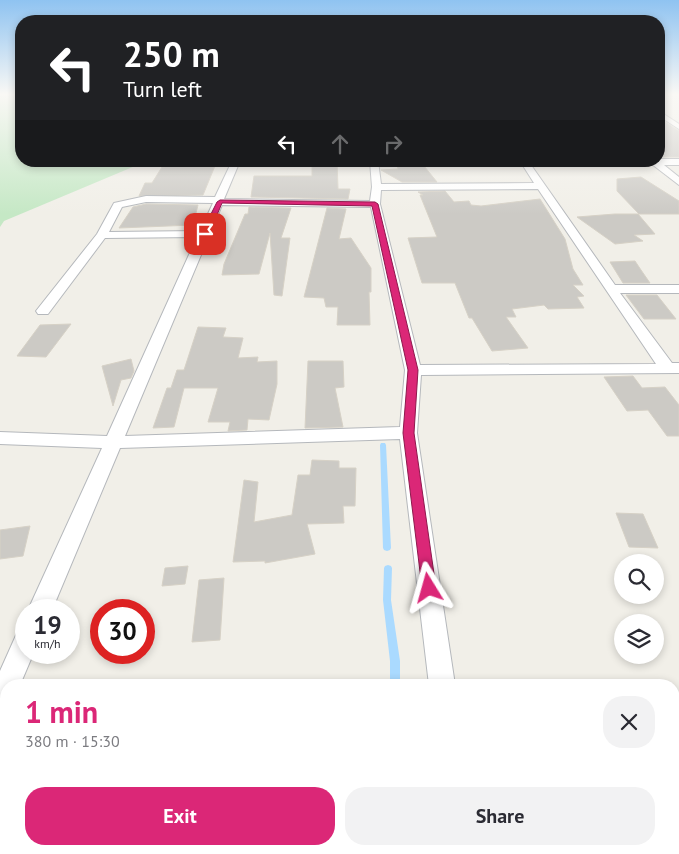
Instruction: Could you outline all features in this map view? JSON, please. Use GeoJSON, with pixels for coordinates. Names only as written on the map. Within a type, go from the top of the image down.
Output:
{"type":"FeatureCollection","features":[{"type":"Feature","properties":{"kind":"street"},"geometry":{"type":"LineString","coordinates":[[665,162],[679,162]]}},
{"type":"Feature","properties":{"kind":"street"},"geometry":{"type":"LineString","coordinates":[[45,599],[234,167]]}},
{"type":"Feature","properties":{"kind":"street"},"geometry":{"type":"LineString","coordinates":[[375,167],[377,187],[375,204],[413,370],[408,433],[441,679]]}},
{"type":"Feature","properties":{"kind":"street"},"geometry":{"type":"LineString","coordinates":[[528,167],[611,289],[673,368]]}},
{"type":"Feature","properties":{"kind":"street"},"geometry":{"type":"LineString","coordinates":[[660,167],[679,182]]}},
{"type":"Feature","properties":{"kind":"street"},"geometry":{"type":"LineString","coordinates":[[377,187],[541,186]]}},
{"type":"Feature","properties":{"kind":"street"},"geometry":{"type":"LineString","coordinates":[[43,311],[102,234],[118,205],[146,199],[375,204]]}},
{"type":"Feature","properties":{"kind":"street"},"geometry":{"type":"LineString","coordinates":[[102,234],[205,234]]}},
{"type":"Feature","properties":{"kind":"street"},"geometry":{"type":"LineString","coordinates":[[611,289],[679,289]]}},
{"type":"Feature","properties":{"kind":"street"},"geometry":{"type":"LineString","coordinates":[[413,370],[673,368]]}},
{"type":"Feature","properties":{"kind":"street"},"geometry":{"type":"LineString","coordinates":[[0,438],[115,442],[408,433]]}},
{"type":"Feature","properties":{"kind":"street"},"geometry":{"type":"LineString","coordinates":[[9,679],[16,664]]}},
{"type":"Feature","properties":{"kind":"green space"},"geometry":{"type":"Polygon","coordinates":[[[0,135],[15,135],[15,167],[133,167],[4,221],[0,227],[0,135]]]}},
{"type":"Feature","properties":{"kind":"building"},"geometry":{"type":"Polygon","coordinates":[[[665,135],[679,135],[679,157],[665,157],[665,135]]]}},
{"type":"Feature","properties":{"kind":"building"},"geometry":{"type":"Polygon","coordinates":[[[162,167],[215,167],[203,195],[139,196],[145,183],[152,183],[162,167]]]}},
{"type":"Feature","properties":{"kind":"building"},"geometry":{"type":"Polygon","coordinates":[[[312,167],[337,167],[338,189],[350,189],[348,199],[251,197],[254,176],[312,176],[312,167]]]}},
{"type":"Feature","properties":{"kind":"building"},"geometry":{"type":"Polygon","coordinates":[[[398,167],[425,167],[437,182],[402,182],[381,170],[398,169],[398,167]]]}},
{"type":"Feature","properties":{"kind":"building"},"geometry":{"type":"Polygon","coordinates":[[[641,177],[679,201],[679,214],[639,214],[617,191],[617,179],[641,177]]]}},
{"type":"Feature","properties":{"kind":"building"},"geometry":{"type":"Polygon","coordinates":[[[445,191],[454,202],[469,201],[471,205],[481,206],[540,199],[565,239],[573,269],[583,285],[573,285],[584,296],[577,297],[584,308],[548,309],[544,305],[512,309],[516,317],[506,317],[528,348],[492,351],[472,318],[469,318],[455,283],[422,283],[408,238],[437,237],[420,195],[423,195],[418,192],[445,191]]]}},
{"type":"Feature","properties":{"kind":"building"},"geometry":{"type":"Polygon","coordinates":[[[146,204],[198,205],[193,225],[119,228],[133,207],[146,204]]]}},
{"type":"Feature","properties":{"kind":"building"},"geometry":{"type":"Polygon","coordinates":[[[249,207],[291,208],[281,238],[290,238],[282,296],[274,295],[270,233],[259,274],[222,275],[224,264],[245,214],[248,214],[249,207]]]}},
{"type":"Feature","properties":{"kind":"building"},"geometry":{"type":"Polygon","coordinates":[[[327,208],[346,209],[339,239],[351,238],[371,268],[371,292],[369,292],[370,325],[337,325],[338,307],[326,307],[324,298],[304,297],[327,208]]]}},
{"type":"Feature","properties":{"kind":"building"},"geometry":{"type":"Polygon","coordinates":[[[638,214],[655,234],[634,235],[643,241],[615,244],[577,217],[638,214]]]}},
{"type":"Feature","properties":{"kind":"building"},"geometry":{"type":"Polygon","coordinates":[[[635,261],[650,283],[623,283],[610,262],[635,261]]]}},
{"type":"Feature","properties":{"kind":"building"},"geometry":{"type":"Polygon","coordinates":[[[626,295],[657,295],[676,319],[644,319],[626,295]]]}},
{"type":"Feature","properties":{"kind":"building"},"geometry":{"type":"Polygon","coordinates":[[[71,324],[46,357],[17,356],[40,325],[71,324]]]}},
{"type":"Feature","properties":{"kind":"building"},"geometry":{"type":"Polygon","coordinates":[[[198,327],[226,328],[223,337],[243,338],[238,358],[258,357],[257,362],[277,361],[277,384],[269,420],[248,419],[247,430],[228,431],[230,422],[208,422],[218,388],[184,388],[174,427],[153,428],[167,388],[171,388],[177,370],[184,370],[198,327]]]}},
{"type":"Feature","properties":{"kind":"building"},"geometry":{"type":"Polygon","coordinates":[[[131,359],[134,371],[131,378],[121,380],[113,406],[102,366],[131,359]]]}},
{"type":"Feature","properties":{"kind":"building"},"geometry":{"type":"Polygon","coordinates":[[[308,361],[343,361],[344,387],[335,388],[343,427],[305,428],[308,361]]]}},
{"type":"Feature","properties":{"kind":"building"},"geometry":{"type":"Polygon","coordinates":[[[633,376],[642,388],[665,387],[679,405],[679,436],[667,436],[648,410],[627,411],[604,377],[633,376]]]}},
{"type":"Feature","properties":{"kind":"building"},"geometry":{"type":"Polygon","coordinates":[[[312,460],[339,461],[339,468],[356,468],[355,506],[343,506],[344,523],[307,524],[315,554],[265,563],[265,561],[233,562],[244,480],[258,482],[254,522],[292,515],[298,475],[310,475],[312,460]]]}},
{"type":"Feature","properties":{"kind":"building"},"geometry":{"type":"Polygon","coordinates":[[[616,513],[643,514],[658,548],[629,547],[616,513]]]}},
{"type":"Feature","properties":{"kind":"building"},"geometry":{"type":"Polygon","coordinates":[[[30,526],[23,556],[0,559],[0,530],[30,526]]]}},
{"type":"Feature","properties":{"kind":"building"},"geometry":{"type":"Polygon","coordinates":[[[188,566],[185,584],[162,586],[165,568],[188,566]]]}},
{"type":"Feature","properties":{"kind":"building"},"geometry":{"type":"Polygon","coordinates":[[[224,578],[220,640],[192,642],[199,580],[224,578]]]}},
{"type":"Feature","properties":{"kind":"waterway"},"geometry":{"type":"LineString","coordinates":[[383,445],[387,548]]}},
{"type":"Feature","properties":{"kind":"waterway"},"geometry":{"type":"LineString","coordinates":[[388,568],[387,600],[395,661],[395,679]]}},
{"type":"Feature","properties":{"kind":"route"},"geometry":{"type":"LineString","coordinates":[[205,234],[220,202],[375,204],[413,370],[408,433],[429,588]]}}]}
